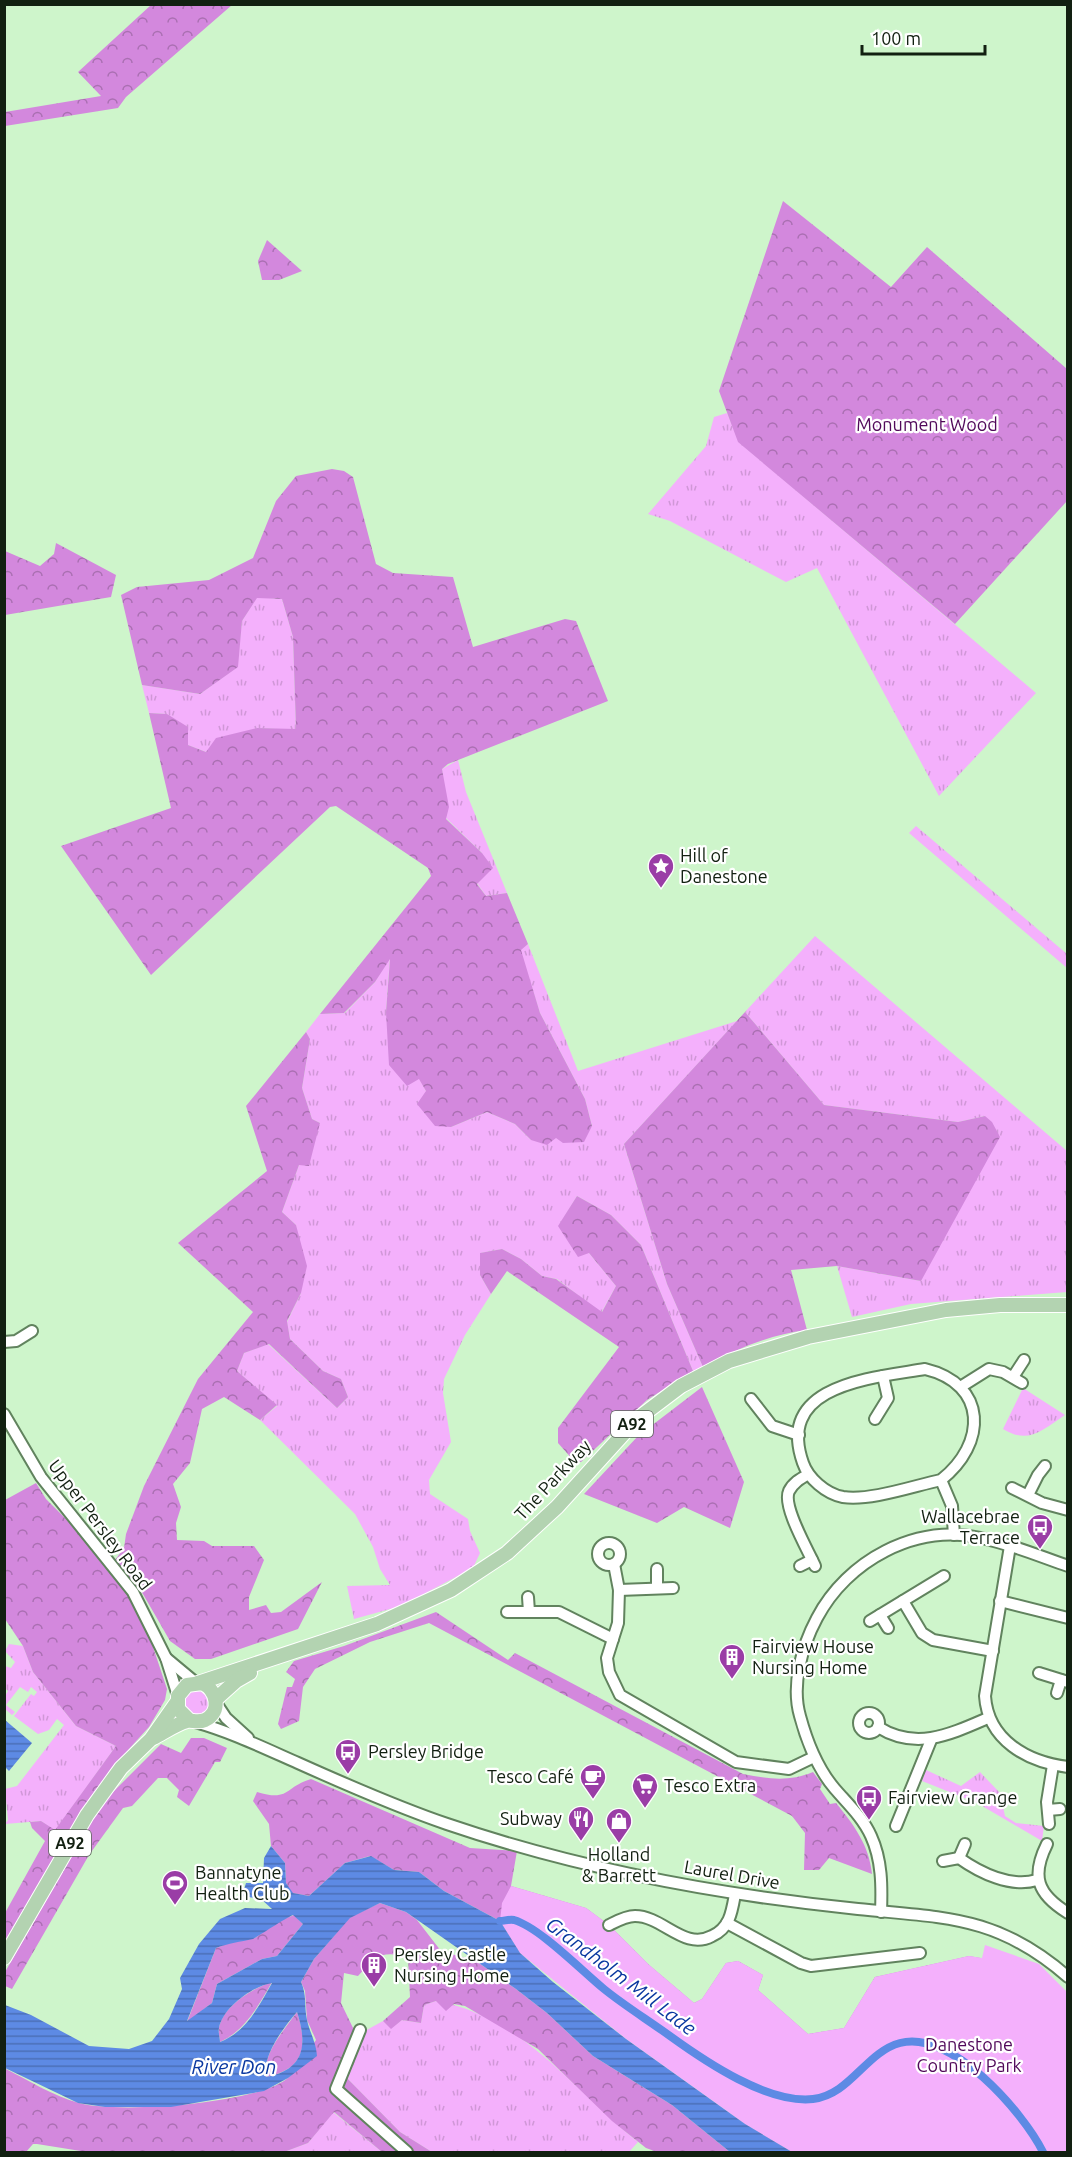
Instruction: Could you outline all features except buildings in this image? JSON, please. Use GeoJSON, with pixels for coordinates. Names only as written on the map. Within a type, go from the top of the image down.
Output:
{"type":"FeatureCollection","features":[{"type":"Feature","properties":{"kind":"main road","name":"The Parkway"},"geometry":{"type":"LineString","coordinates":[[276,1659],[377,1624],[451,1590],[507,1552],[557,1508],[636,1420],[681,1386],[729,1361],[800,1339],[946,1310],[1000,1305],[1068,1305]]}},
{"type":"Feature","properties":{"kind":"main road","name":"A92"},"geometry":{"type":"LineString","coordinates":[[4,1958],[87,1815],[121,1768],[151,1739],[187,1685],[276,1659]]}},
{"type":"Feature","properties":{"kind":"main road","name":"A92"},"geometry":{"type":"LineString","coordinates":[[151,1739],[192,1721],[209,1717],[216,1701],[236,1681],[276,1659]]}},
{"type":"Feature","properties":{"kind":"main road"},"geometry":{"type":"LineString","coordinates":[[197,1683],[210,1688],[216,1701]]}},
{"type":"Feature","properties":{"kind":"main road"},"geometry":{"type":"LineString","coordinates":[[177,1699],[182,1716],[192,1721]]}},
{"type":"Feature","properties":{"kind":"street"},"geometry":{"type":"LineString","coordinates":[[4,1342],[16,1341],[32,1331]]}},
{"type":"Feature","properties":{"kind":"street"},"geometry":{"type":"LineString","coordinates":[[962,1386],[989,1369],[1018,1380],[1024,1360]]}},
{"type":"Feature","properties":{"kind":"street"},"geometry":{"type":"LineString","coordinates":[[925,1370],[953,1379],[962,1386],[973,1416],[973,1436],[963,1460],[941,1480],[859,1497],[833,1494],[807,1475],[800,1454],[799,1434],[803,1418],[813,1402],[827,1391],[842,1385],[884,1376],[925,1370]]}},
{"type":"Feature","properties":{"kind":"street"},"geometry":{"type":"LineString","coordinates":[[875,1419],[888,1398],[884,1376]]}},
{"type":"Feature","properties":{"kind":"street"},"geometry":{"type":"LineString","coordinates":[[751,1400],[772,1426],[799,1434]]}},
{"type":"Feature","properties":{"kind":"street","name":"Upper Persley Road"},"geometry":{"type":"LineString","coordinates":[[4,1414],[41,1477],[133,1592],[166,1658],[177,1699]]}},
{"type":"Feature","properties":{"kind":"street"},"geometry":{"type":"LineString","coordinates":[[1028,1495],[1045,1466]]}},
{"type":"Feature","properties":{"kind":"street"},"geometry":{"type":"LineString","coordinates":[[800,1566],[814,1563],[787,1504],[788,1491],[807,1475]]}},
{"type":"Feature","properties":{"kind":"street"},"geometry":{"type":"LineString","coordinates":[[941,1480],[952,1506],[954,1535]]}},
{"type":"Feature","properties":{"kind":"street"},"geometry":{"type":"LineString","coordinates":[[1012,1488],[1041,1503],[1068,1510]]}},
{"type":"Feature","properties":{"kind":"street"},"geometry":{"type":"LineString","coordinates":[[881,1912],[882,1882],[877,1852],[871,1835],[814,1757],[799,1713],[798,1679],[805,1645],[825,1603],[848,1575],[876,1556],[904,1543],[935,1536],[979,1537],[1068,1566]]}},
{"type":"Feature","properties":{"kind":"street"},"geometry":{"type":"LineString","coordinates":[[1010,1546],[985,1696],[988,1718],[999,1734],[1029,1758],[1068,1767]]}},
{"type":"Feature","properties":{"kind":"street"},"geometry":{"type":"LineString","coordinates":[[614,1564],[619,1590],[618,1623],[607,1658],[615,1689],[631,1704],[735,1762],[789,1768],[814,1757]]}},
{"type":"Feature","properties":{"kind":"street"},"geometry":{"type":"LineString","coordinates":[[657,1569],[657,1588]]}},
{"type":"Feature","properties":{"kind":"street"},"geometry":{"type":"LineString","coordinates":[[870,1621],[944,1576]]}},
{"type":"Feature","properties":{"kind":"street"},"geometry":{"type":"LineString","coordinates":[[619,1590],[673,1588]]}},
{"type":"Feature","properties":{"kind":"street"},"geometry":{"type":"LineString","coordinates":[[528,1597],[529,1612]]}},
{"type":"Feature","properties":{"kind":"street"},"geometry":{"type":"LineString","coordinates":[[903,1601],[922,1633],[933,1640],[993,1651]]}},
{"type":"Feature","properties":{"kind":"street"},"geometry":{"type":"LineString","coordinates":[[1000,1601],[1068,1618]]}},
{"type":"Feature","properties":{"kind":"street"},"geometry":{"type":"LineString","coordinates":[[507,1612],[558,1612],[613,1639]]}},
{"type":"Feature","properties":{"kind":"street"},"geometry":{"type":"LineString","coordinates":[[880,1615],[888,1628]]}},
{"type":"Feature","properties":{"kind":"street","name":"Upper Persley Road"},"geometry":{"type":"LineString","coordinates":[[166,1658],[197,1683]]}},
{"type":"Feature","properties":{"kind":"street"},"geometry":{"type":"LineString","coordinates":[[1039,1673],[1064,1681],[1057,1693]]}},
{"type":"Feature","properties":{"kind":"street","name":"Laurel Drive"},"geometry":{"type":"LineString","coordinates":[[216,1701],[226,1718],[254,1742]]}},
{"type":"Feature","properties":{"kind":"street"},"geometry":{"type":"LineString","coordinates":[[878,1727],[889,1734],[931,1740],[945,1737],[988,1718]]}},
{"type":"Feature","properties":{"kind":"street","name":"Laurel Drive"},"geometry":{"type":"LineString","coordinates":[[192,1721],[254,1742],[351,1786],[445,1824],[619,1871],[735,1894],[958,1919],[997,1931],[1045,1957],[1068,1977]]}},
{"type":"Feature","properties":{"kind":"street"},"geometry":{"type":"LineString","coordinates":[[896,1826],[931,1740]]}},
{"type":"Feature","properties":{"kind":"street"},"geometry":{"type":"LineString","coordinates":[[1050,1824],[1048,1810],[1053,1765]]}},
{"type":"Feature","properties":{"kind":"street"},"geometry":{"type":"LineString","coordinates":[[1048,1810],[1060,1809]]}},
{"type":"Feature","properties":{"kind":"street"},"geometry":{"type":"LineString","coordinates":[[959,1858],[965,1844]]}},
{"type":"Feature","properties":{"kind":"street"},"geometry":{"type":"LineString","coordinates":[[1047,1844],[1040,1858],[1037,1880],[1047,1897],[1068,1913]]}},
{"type":"Feature","properties":{"kind":"street"},"geometry":{"type":"LineString","coordinates":[[943,1861],[959,1858],[974,1869],[1001,1879],[1037,1880]]}},
{"type":"Feature","properties":{"kind":"street"},"geometry":{"type":"LineString","coordinates":[[609,1925],[634,1916],[648,1918],[694,1940],[708,1939],[720,1933],[727,1923],[735,1894]]}},
{"type":"Feature","properties":{"kind":"street"},"geometry":{"type":"LineString","coordinates":[[727,1923],[801,1963],[811,1966],[920,1953]]}},
{"type":"Feature","properties":{"kind":"street"},"geometry":{"type":"LineString","coordinates":[[360,2030],[336,2089],[407,2152]]}},
{"type":"Feature","properties":{"kind":"green space"},"geometry":{"type":"Polygon","coordinates":[[[151,5],[232,5],[126,97],[118,108],[5,126],[5,112],[101,96],[78,72],[151,5]]]}},
{"type":"Feature","properties":{"kind":"green space","name":"Monument Wood"},"geometry":{"type":"Polygon","coordinates":[[[783,201],[891,287],[927,247],[1067,369],[1067,501],[955,624],[738,442],[719,391],[783,201]]]}},
{"type":"Feature","properties":{"kind":"green space"},"geometry":{"type":"Polygon","coordinates":[[[267,240],[302,271],[279,280],[262,280],[258,261],[267,240]]]}},
{"type":"Feature","properties":{"kind":"green space"},"geometry":{"type":"Polygon","coordinates":[[[727,413],[739,442],[1036,693],[939,796],[817,568],[786,582],[670,521],[648,514],[706,446],[714,417],[727,413]]]}},
{"type":"Feature","properties":{"kind":"green space"},"geometry":{"type":"Polygon","coordinates":[[[332,469],[344,471],[353,477],[376,564],[393,573],[453,577],[473,647],[565,619],[576,621],[608,701],[448,764],[442,769],[449,807],[446,819],[482,853],[493,868],[477,884],[486,896],[507,893],[528,944],[521,950],[540,1013],[585,1099],[592,1126],[584,1142],[563,1143],[556,1138],[547,1145],[531,1140],[515,1124],[487,1112],[451,1127],[435,1126],[417,1104],[426,1091],[419,1079],[407,1086],[389,1065],[386,1012],[390,959],[375,982],[344,1013],[320,1014],[431,876],[428,868],[336,806],[330,807],[151,975],[61,846],[171,808],[149,713],[167,714],[188,727],[188,745],[206,752],[216,738],[257,728],[296,729],[293,637],[282,599],[257,598],[242,621],[238,667],[200,694],[142,685],[121,595],[137,587],[209,580],[253,558],[276,501],[296,476],[332,469]]]}},
{"type":"Feature","properties":{"kind":"green space"},"geometry":{"type":"Polygon","coordinates":[[[56,543],[116,575],[111,597],[5,615],[5,551],[40,566],[54,554],[56,543]]]}},
{"type":"Feature","properties":{"kind":"green space"},"geometry":{"type":"Polygon","coordinates":[[[257,597],[282,599],[293,637],[296,730],[257,728],[206,752],[188,745],[167,714],[149,713],[142,685],[200,694],[237,667],[242,621],[257,597]]]}},
{"type":"Feature","properties":{"kind":"green space"},"geometry":{"type":"Polygon","coordinates":[[[458,760],[466,792],[507,893],[486,896],[477,883],[482,853],[446,818],[442,769],[458,760]]]}},
{"type":"Feature","properties":{"kind":"green space"},"geometry":{"type":"Polygon","coordinates":[[[916,826],[1067,954],[1067,968],[909,833],[916,826]]]}},
{"type":"Feature","properties":{"kind":"green space"},"geometry":{"type":"Polygon","coordinates":[[[815,936],[1067,1151],[1067,1292],[911,1304],[852,1317],[837,1266],[921,1281],[985,1116],[958,1122],[824,1105],[745,1012],[815,936]]]}},
{"type":"Feature","properties":{"kind":"green space"},"geometry":{"type":"Polygon","coordinates":[[[528,944],[578,1071],[737,1021],[624,1144],[667,1284],[703,1367],[693,1371],[641,1245],[611,1215],[577,1196],[559,1226],[589,1253],[616,1286],[601,1313],[557,1279],[542,1276],[521,1259],[502,1249],[481,1253],[480,1275],[491,1294],[465,1335],[444,1379],[443,1393],[451,1442],[429,1480],[430,1494],[468,1519],[470,1531],[480,1553],[473,1568],[401,1606],[354,1619],[347,1586],[390,1585],[380,1569],[373,1547],[355,1514],[260,1420],[277,1406],[237,1371],[244,1353],[268,1344],[337,1408],[348,1397],[341,1379],[323,1371],[290,1339],[287,1322],[301,1293],[296,1225],[282,1212],[299,1165],[320,1123],[312,1119],[302,1088],[310,1039],[306,1032],[320,1014],[345,1013],[375,982],[390,957],[386,1012],[426,1091],[451,1127],[487,1112],[515,1124],[531,1140],[556,1138],[592,1126],[585,1099],[540,1013],[520,950],[528,944]]]}},
{"type":"Feature","properties":{"kind":"green space"},"geometry":{"type":"Polygon","coordinates":[[[745,1012],[824,1105],[958,1122],[985,1116],[992,1122],[1000,1137],[921,1281],[837,1266],[791,1270],[807,1330],[779,1335],[753,1344],[703,1367],[667,1284],[624,1144],[745,1012]]]}},
{"type":"Feature","properties":{"kind":"green space"},"geometry":{"type":"Polygon","coordinates":[[[306,1032],[310,1039],[302,1088],[312,1119],[320,1123],[309,1166],[299,1165],[282,1212],[296,1225],[307,1266],[301,1293],[287,1321],[290,1339],[323,1371],[341,1379],[348,1397],[337,1408],[269,1344],[244,1353],[237,1371],[277,1405],[260,1420],[224,1397],[202,1409],[190,1463],[173,1484],[181,1507],[176,1523],[177,1540],[204,1541],[212,1546],[254,1546],[264,1560],[249,1597],[249,1610],[266,1605],[271,1613],[281,1612],[322,1582],[298,1629],[211,1659],[195,1659],[170,1641],[143,1594],[115,1560],[124,1548],[126,1534],[144,1486],[198,1379],[253,1312],[178,1243],[267,1171],[246,1106],[306,1032]]]}},
{"type":"Feature","properties":{"kind":"green space"},"geometry":{"type":"Polygon","coordinates":[[[577,1196],[611,1215],[641,1245],[693,1371],[647,1400],[581,1462],[574,1461],[558,1443],[558,1428],[619,1347],[507,1271],[491,1294],[480,1275],[480,1253],[502,1249],[521,1259],[542,1276],[556,1279],[602,1312],[616,1286],[589,1253],[578,1257],[558,1226],[577,1196]]]}},
{"type":"Feature","properties":{"kind":"green space"},"geometry":{"type":"Polygon","coordinates":[[[702,1387],[744,1482],[730,1528],[684,1507],[657,1523],[584,1494],[638,1436],[702,1387]]]}},
{"type":"Feature","properties":{"kind":"green space"},"geometry":{"type":"Polygon","coordinates":[[[1023,1388],[1065,1415],[1028,1436],[1012,1434],[1003,1429],[1023,1388]]]}},
{"type":"Feature","properties":{"kind":"green space"},"geometry":{"type":"Polygon","coordinates":[[[36,1483],[46,1499],[72,1525],[128,1594],[148,1632],[167,1689],[165,1700],[149,1727],[119,1760],[73,1826],[5,1944],[5,1913],[45,1841],[32,1828],[30,1822],[41,1821],[55,1830],[116,1746],[76,1726],[33,1672],[23,1646],[5,1619],[5,1500],[36,1483]]]}},
{"type":"Feature","properties":{"kind":"green space"},"geometry":{"type":"Polygon","coordinates":[[[436,1612],[508,1660],[515,1653],[743,1774],[778,1779],[813,1772],[822,1784],[820,1789],[830,1804],[836,1803],[860,1836],[868,1854],[872,1874],[829,1858],[819,1870],[804,1870],[805,1833],[792,1816],[429,1623],[370,1642],[315,1669],[303,1687],[299,1721],[281,1729],[278,1724],[287,1687],[292,1687],[295,1679],[286,1672],[294,1661],[344,1646],[436,1612]]]}},
{"type":"Feature","properties":{"kind":"green space"},"geometry":{"type":"Polygon","coordinates":[[[9,1644],[23,1646],[33,1672],[76,1726],[116,1746],[55,1831],[41,1821],[5,1824],[8,1820],[5,1789],[17,1786],[64,1725],[57,1719],[49,1730],[38,1734],[14,1716],[31,1694],[34,1696],[37,1692],[31,1687],[28,1692],[20,1687],[6,1705],[15,1712],[12,1715],[5,1709],[5,1696],[8,1691],[5,1688],[5,1666],[11,1668],[15,1662],[5,1651],[9,1644]]]}},
{"type":"Feature","properties":{"kind":"green space"},"geometry":{"type":"Polygon","coordinates":[[[197,1691],[206,1694],[209,1703],[206,1712],[197,1715],[188,1712],[185,1703],[188,1694],[197,1691]]]}},
{"type":"Feature","properties":{"kind":"green space"},"geometry":{"type":"Polygon","coordinates":[[[191,1738],[204,1738],[227,1748],[220,1762],[215,1762],[189,1806],[177,1797],[179,1790],[167,1778],[158,1778],[132,1806],[123,1808],[89,1855],[12,1989],[5,1986],[5,1972],[103,1802],[161,1744],[181,1753],[191,1738]]]}},
{"type":"Feature","properties":{"kind":"green space"},"geometry":{"type":"Polygon","coordinates":[[[926,1770],[961,1786],[980,1772],[1000,1793],[1005,1816],[1016,1823],[1044,1826],[1042,1841],[977,1803],[922,1781],[926,1770]]]}},
{"type":"Feature","properties":{"kind":"green space","name":"Danestone Country Park"},"geometry":{"type":"Polygon","coordinates":[[[311,1779],[470,1848],[517,1851],[511,1886],[586,1908],[609,1925],[648,1964],[694,2003],[702,1999],[726,1963],[738,1961],[763,1975],[758,1990],[808,2034],[844,2028],[875,1977],[969,1956],[1033,1967],[1067,2152],[792,2152],[745,2124],[520,1953],[500,1921],[444,1891],[419,1872],[394,1870],[370,1856],[345,1863],[309,1896],[292,1893],[286,1883],[285,1863],[271,1846],[269,1824],[253,1801],[257,1792],[268,1795],[281,1794],[311,1779]]]}},
{"type":"Feature","properties":{"kind":"green space","name":"Danestone Country Park"},"geometry":{"type":"Polygon","coordinates":[[[511,1886],[586,1908],[609,1925],[648,1964],[694,2003],[702,1999],[726,1963],[738,1961],[763,1975],[758,1990],[808,2034],[844,2028],[875,1977],[969,1956],[982,1958],[985,1945],[1039,1964],[1067,1992],[1067,2152],[792,2152],[745,2124],[626,2039],[520,1953],[500,1921],[502,1903],[511,1886]]]}},
{"type":"Feature","properties":{"kind":"green space"},"geometry":{"type":"Polygon","coordinates":[[[380,1903],[406,1912],[417,1920],[441,1951],[476,1961],[516,1989],[547,2013],[593,2056],[672,2105],[730,2152],[657,2152],[646,2148],[612,2121],[538,2049],[465,2006],[454,2004],[446,2011],[436,2001],[424,2005],[421,2023],[402,2020],[391,2029],[383,2021],[410,1997],[408,1957],[391,1954],[375,1959],[358,1976],[344,1973],[341,2003],[354,2030],[342,2073],[400,2132],[432,2152],[382,2152],[334,2112],[308,2143],[284,2152],[87,2152],[37,2144],[33,2144],[26,2152],[4,2151],[4,2068],[69,2100],[98,2106],[124,2107],[155,2107],[220,2100],[250,2094],[273,2086],[289,2077],[316,2040],[307,2020],[305,1991],[301,1982],[314,1959],[350,1917],[380,1903]]]}},
{"type":"Feature","properties":{"kind":"green space"},"geometry":{"type":"Polygon","coordinates":[[[294,1915],[303,1924],[277,1956],[262,1959],[217,1984],[212,2003],[187,2022],[216,1948],[236,1940],[255,1938],[276,1922],[294,1915]]]}},
{"type":"Feature","properties":{"kind":"green space"},"geometry":{"type":"Polygon","coordinates":[[[272,1982],[244,2024],[220,2042],[219,2028],[226,2012],[248,1993],[272,1982]]]}},
{"type":"Feature","properties":{"kind":"green space"},"geometry":{"type":"Polygon","coordinates":[[[436,2001],[467,2009],[521,2038],[638,2142],[629,2152],[432,2152],[400,2132],[342,2073],[352,2038],[383,2021],[391,2028],[402,2020],[421,2023],[424,2005],[436,2001]]]}},
{"type":"Feature","properties":{"kind":"green space"},"geometry":{"type":"Polygon","coordinates":[[[297,2012],[302,2035],[300,2054],[289,2068],[266,2077],[267,2060],[271,2051],[280,2034],[297,2012]]]}},
{"type":"Feature","properties":{"kind":"green space"},"geometry":{"type":"Polygon","coordinates":[[[333,2112],[382,2152],[284,2152],[308,2143],[333,2112]]]}},
{"type":"Feature","properties":{"kind":"water"},"geometry":{"type":"Polygon","coordinates":[[[5,1720],[32,1743],[9,1771],[5,1767],[5,1720]]]}},
{"type":"Feature","properties":{"kind":"water","name":"River Don"},"geometry":{"type":"Polygon","coordinates":[[[271,1846],[285,1863],[286,1883],[293,1893],[309,1896],[345,1863],[371,1856],[394,1870],[419,1872],[444,1891],[500,1921],[520,1953],[553,1982],[626,2039],[745,2124],[792,2152],[730,2152],[672,2105],[593,2056],[547,2013],[516,1989],[406,1912],[380,1903],[350,1918],[314,1959],[301,1982],[307,2020],[317,2056],[288,2078],[264,2091],[171,2107],[105,2107],[78,2103],[5,2068],[5,2005],[31,2015],[89,2046],[129,2049],[152,2041],[169,2019],[182,1989],[180,1978],[199,1944],[220,1919],[245,1908],[272,1909],[261,1899],[242,1896],[246,1883],[263,1883],[264,1858],[271,1846]],[[293,1915],[253,1939],[216,1948],[187,2021],[212,2003],[217,1984],[262,1959],[277,1956],[303,1924],[293,1915]],[[272,1983],[248,1993],[226,2013],[219,2028],[220,2042],[237,2032],[251,2017],[272,1983]],[[297,2012],[280,2034],[267,2060],[266,2077],[288,2069],[300,2055],[302,2036],[297,2012]]]}},
{"type":"Feature","properties":{"kind":"waterway","name":"Grandholm Mill Lade"},"geometry":{"type":"LineString","coordinates":[[500,1921],[514,1920],[536,1931],[612,1995],[685,2046],[719,2069],[777,2095],[795,2099],[826,2096],[848,2082],[877,2055],[900,2043],[920,2042],[941,2048],[983,2077],[1002,2096],[1033,2135],[1043,2152]]}},
{"type":"Feature","properties":{"kind":"place","name":"Hill of Danestone"},"geometry":{"type":"Point","coordinates":[661,889]}},
{"type":"Feature","properties":{"kind":"place","name":"Wallacebrae Terrace"},"geometry":{"type":"Point","coordinates":[1040,1550]}},
{"type":"Feature","properties":{"kind":"place","name":"Fairview House Nursing Home"},"geometry":{"type":"Point","coordinates":[732,1680]}},
{"type":"Feature","properties":{"kind":"place","name":"Persley Bridge"},"geometry":{"type":"Point","coordinates":[348,1775]}},
{"type":"Feature","properties":{"kind":"place","name":"Tesco Café"},"geometry":{"type":"Point","coordinates":[593,1800]}},
{"type":"Feature","properties":{"kind":"place","name":"Tesco Extra"},"geometry":{"type":"Point","coordinates":[645,1809]}},
{"type":"Feature","properties":{"kind":"place","name":"Fairview Grange"},"geometry":{"type":"Point","coordinates":[869,1821]}},
{"type":"Feature","properties":{"kind":"place","name":"Subway"},"geometry":{"type":"Point","coordinates":[581,1842]}},
{"type":"Feature","properties":{"kind":"place","name":"Holland & Barrett"},"geometry":{"type":"Point","coordinates":[619,1844]}},
{"type":"Feature","properties":{"kind":"place","name":"Bannatyne Health Club"},"geometry":{"type":"Point","coordinates":[175,1906]}},
{"type":"Feature","properties":{"kind":"place","name":"Persley Castle Nursing Home"},"geometry":{"type":"Point","coordinates":[374,1988]}}]}
